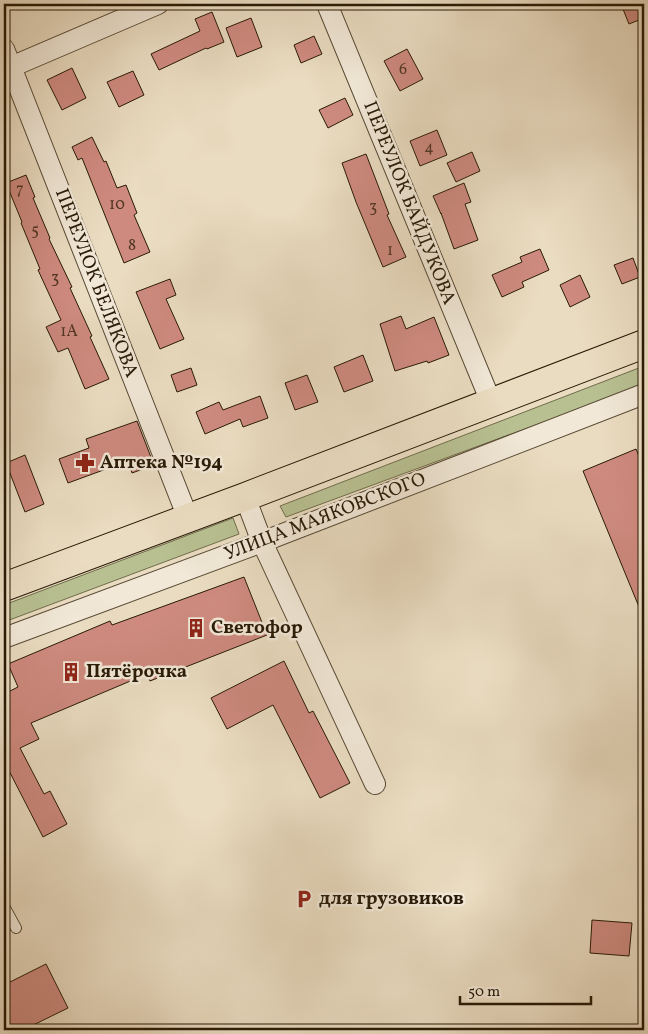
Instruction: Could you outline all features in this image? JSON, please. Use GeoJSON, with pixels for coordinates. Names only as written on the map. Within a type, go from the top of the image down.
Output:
{"type":"FeatureCollection","features":[{"type":"Feature","properties":{"kind":"main road"},"geometry":{"type":"LineString","coordinates":[[4,587],[644,344]]}},
{"type":"Feature","properties":{"kind":"street"},"geometry":{"type":"LineString","coordinates":[[6,62],[158,4]]}},
{"type":"Feature","properties":{"kind":"street","name":"ПЕРЕУЛОК БАЙДУКОВА"},"geometry":{"type":"LineString","coordinates":[[327,4],[491,402]]}},
{"type":"Feature","properties":{"kind":"street","name":"ПЕРЕУЛОК БЕЛЯКОВА"},"geometry":{"type":"LineString","coordinates":[[6,62],[188,518]]}},
{"type":"Feature","properties":{"kind":"street","name":"УЛИЦА МАЯКОВСКОГО"},"geometry":{"type":"LineString","coordinates":[[4,638],[262,542],[644,394]]}},
{"type":"Feature","properties":{"kind":"street"},"geometry":{"type":"LineString","coordinates":[[245,497],[262,542],[376,784]]}},
{"type":"Feature","properties":{"kind":"lane"},"geometry":{"type":"LineString","coordinates":[[4,906],[16,928]]}},
{"type":"Feature","properties":{"kind":"green space"},"geometry":{"type":"Polygon","coordinates":[[[644,366],[644,385],[286,517],[280,506],[644,366]]]}},
{"type":"Feature","properties":{"kind":"green space"},"geometry":{"type":"Polygon","coordinates":[[[233,518],[239,534],[4,622],[4,605],[233,518]]]}},
{"type":"Feature","properties":{"kind":"building"},"geometry":{"type":"Polygon","coordinates":[[[621,4],[641,4],[644,18],[629,24],[621,4]]]}},
{"type":"Feature","properties":{"kind":"building"},"geometry":{"type":"Polygon","coordinates":[[[212,12],[224,42],[206,48],[159,70],[151,54],[200,31],[195,19],[212,12]]]}},
{"type":"Feature","properties":{"kind":"building"},"geometry":{"type":"Polygon","coordinates":[[[251,18],[262,47],[237,57],[226,28],[251,18]]]}},
{"type":"Feature","properties":{"kind":"building"},"geometry":{"type":"Polygon","coordinates":[[[314,36],[322,54],[301,63],[294,45],[314,36]]]}},
{"type":"Feature","properties":{"kind":"building"},"geometry":{"type":"Polygon","coordinates":[[[407,49],[423,79],[400,91],[384,61],[407,49]]]}},
{"type":"Feature","properties":{"kind":"building"},"geometry":{"type":"Polygon","coordinates":[[[72,68],[86,98],[62,110],[47,80],[72,68]]]}},
{"type":"Feature","properties":{"kind":"building"},"geometry":{"type":"Polygon","coordinates":[[[133,71],[144,95],[119,107],[107,82],[133,71]]]}},
{"type":"Feature","properties":{"kind":"building"},"geometry":{"type":"Polygon","coordinates":[[[345,98],[353,115],[328,128],[319,110],[345,98]]]}},
{"type":"Feature","properties":{"kind":"building"},"geometry":{"type":"Polygon","coordinates":[[[437,130],[447,155],[420,166],[410,141],[437,130]]]}},
{"type":"Feature","properties":{"kind":"building"},"geometry":{"type":"Polygon","coordinates":[[[92,137],[104,162],[106,161],[117,188],[126,185],[137,213],[134,215],[150,252],[124,263],[82,158],[78,160],[72,147],[92,137]]]}},
{"type":"Feature","properties":{"kind":"building"},"geometry":{"type":"Polygon","coordinates":[[[472,152],[480,171],[456,182],[447,163],[472,152]]]}},
{"type":"Feature","properties":{"kind":"building"},"geometry":{"type":"Polygon","coordinates":[[[366,154],[389,214],[387,215],[406,257],[383,267],[342,163],[366,154]]]}},
{"type":"Feature","properties":{"kind":"building"},"geometry":{"type":"Polygon","coordinates":[[[26,175],[49,239],[72,287],[70,288],[109,379],[85,389],[68,348],[58,352],[46,327],[61,320],[38,270],[40,269],[6,183],[26,175]]]}},
{"type":"Feature","properties":{"kind":"building"},"geometry":{"type":"Polygon","coordinates":[[[464,183],[471,202],[465,204],[478,240],[454,249],[433,196],[464,183]]]}},
{"type":"Feature","properties":{"kind":"building"},"geometry":{"type":"Polygon","coordinates":[[[540,249],[549,270],[522,282],[524,287],[502,297],[492,275],[522,262],[520,257],[540,249]]]}},
{"type":"Feature","properties":{"kind":"building"},"geometry":{"type":"Polygon","coordinates":[[[633,258],[640,277],[622,284],[614,265],[633,258]]]}},
{"type":"Feature","properties":{"kind":"building"},"geometry":{"type":"Polygon","coordinates":[[[580,275],[590,297],[570,307],[560,285],[580,275]]]}},
{"type":"Feature","properties":{"kind":"building"},"geometry":{"type":"Polygon","coordinates":[[[170,279],[176,295],[166,299],[184,339],[160,349],[136,292],[170,279]]]}},
{"type":"Feature","properties":{"kind":"building"},"geometry":{"type":"Polygon","coordinates":[[[401,316],[406,329],[434,317],[449,355],[428,363],[427,361],[395,371],[380,324],[401,316]]]}},
{"type":"Feature","properties":{"kind":"building"},"geometry":{"type":"Polygon","coordinates":[[[363,355],[373,381],[344,392],[334,367],[363,355]]]}},
{"type":"Feature","properties":{"kind":"building"},"geometry":{"type":"Polygon","coordinates":[[[191,368],[197,385],[177,392],[171,375],[191,368]]]}},
{"type":"Feature","properties":{"kind":"building"},"geometry":{"type":"Polygon","coordinates":[[[307,375],[318,402],[295,410],[285,383],[307,375]]]}},
{"type":"Feature","properties":{"kind":"building"},"geometry":{"type":"Polygon","coordinates":[[[260,396],[268,418],[243,427],[240,419],[205,434],[196,412],[219,402],[223,410],[260,396]]]}},
{"type":"Feature","properties":{"kind":"building"},"geometry":{"type":"Polygon","coordinates":[[[137,421],[154,465],[132,473],[128,461],[68,483],[59,459],[89,448],[86,439],[137,421]]]}},
{"type":"Feature","properties":{"kind":"building"},"geometry":{"type":"Polygon","coordinates":[[[636,449],[644,468],[644,619],[583,471],[636,449]]]}},
{"type":"Feature","properties":{"kind":"building"},"geometry":{"type":"Polygon","coordinates":[[[25,455],[44,504],[25,512],[6,463],[25,455]]]}},
{"type":"Feature","properties":{"kind":"building"},"geometry":{"type":"Polygon","coordinates":[[[244,577],[267,635],[150,681],[147,674],[31,723],[39,739],[20,748],[44,794],[50,791],[67,824],[43,837],[4,761],[4,694],[18,687],[8,664],[110,621],[112,625],[244,577]]]}},
{"type":"Feature","properties":{"kind":"building"},"geometry":{"type":"Polygon","coordinates":[[[284,661],[309,713],[313,711],[350,783],[320,798],[273,705],[227,729],[211,698],[284,661]]]}},
{"type":"Feature","properties":{"kind":"building"},"geometry":{"type":"Polygon","coordinates":[[[592,920],[632,923],[629,956],[590,953],[592,920]]]}},
{"type":"Feature","properties":{"kind":"building"},"geometry":{"type":"Polygon","coordinates":[[[46,964],[68,1008],[23,1030],[4,1030],[4,985],[46,964]]]}},
{"type":"Feature","properties":{"kind":"place","name":"Аптека №194"},"geometry":{"type":"Point","coordinates":[85,463]}},
{"type":"Feature","properties":{"kind":"place","name":"Светофор"},"geometry":{"type":"Point","coordinates":[196,628]}},
{"type":"Feature","properties":{"kind":"place","name":"Пятёрочка"},"geometry":{"type":"Point","coordinates":[71,672]}},
{"type":"Feature","properties":{"kind":"place","name":"для грузовиков"},"geometry":{"type":"Point","coordinates":[304,899]}}]}
